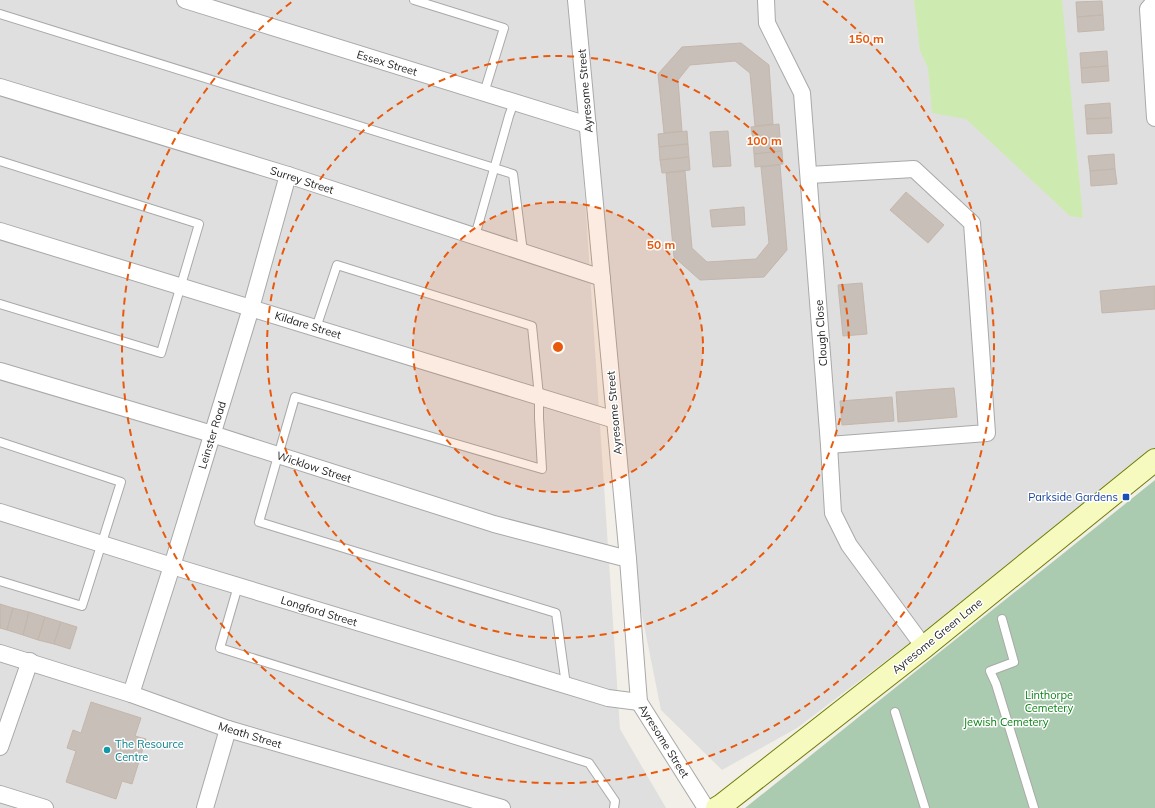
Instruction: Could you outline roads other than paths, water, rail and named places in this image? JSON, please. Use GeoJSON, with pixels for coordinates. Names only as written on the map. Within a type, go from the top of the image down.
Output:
{"type":"FeatureCollection","features":[{"type":"Feature","properties":{"kind":"street","name":"Essex Street"},"geometry":{"type":"LineString","coordinates":[[185,0],[588,125]]}},
{"type":"Feature","properties":{"kind":"street","name":"Ayresome Street"},"geometry":{"type":"LineString","coordinates":[[576,0],[628,559],[639,702],[706,808]]}},
{"type":"Feature","properties":{"kind":"street","name":"Clough Close"},"geometry":{"type":"LineString","coordinates":[[766,0],[767,23],[802,93],[833,513],[849,546],[924,647]]}},
{"type":"Feature","properties":{"kind":"street"},"geometry":{"type":"LineString","coordinates":[[1155,1],[1148,9],[1155,118]]}},
{"type":"Feature","properties":{"kind":"street","name":"Surrey Street"},"geometry":{"type":"LineString","coordinates":[[0,87],[288,175],[602,278]]}},
{"type":"Feature","properties":{"kind":"street"},"geometry":{"type":"LineString","coordinates":[[809,175],[914,169],[972,223],[987,433],[829,444]]}},
{"type":"Feature","properties":{"kind":"street","name":"Leinster Road"},"geometry":{"type":"LineString","coordinates":[[131,694],[251,308],[288,175]]}},
{"type":"Feature","properties":{"kind":"street","name":"Kildare Street"},"geometry":{"type":"LineString","coordinates":[[0,232],[615,420]]}},
{"type":"Feature","properties":{"kind":"street","name":"Wicklow Street"},"geometry":{"type":"LineString","coordinates":[[0,371],[212,434],[494,524],[628,559]]}},
{"type":"Feature","properties":{"kind":"street","name":"Ayresome Green Lane"},"geometry":{"type":"LineString","coordinates":[[717,808],[924,647],[1155,460]]}},
{"type":"Feature","properties":{"kind":"street","name":"Longford Street"},"geometry":{"type":"LineString","coordinates":[[0,512],[566,686],[608,698],[639,702]]}},
{"type":"Feature","properties":{"kind":"street","name":"Meath Street"},"geometry":{"type":"LineString","coordinates":[[0,653],[131,694],[228,729],[502,808]]}},
{"type":"Feature","properties":{"kind":"street"},"geometry":{"type":"LineString","coordinates":[[0,747],[30,662]]}},
{"type":"Feature","properties":{"kind":"street"},"geometry":{"type":"LineString","coordinates":[[204,808],[228,729]]}},
{"type":"Feature","properties":{"kind":"street"},"geometry":{"type":"LineString","coordinates":[[0,794],[45,808]]}},
{"type":"Feature","properties":{"kind":"lane"},"geometry":{"type":"LineString","coordinates":[[414,0],[504,28],[484,93]]}},
{"type":"Feature","properties":{"kind":"lane"},"geometry":{"type":"LineString","coordinates":[[0,14],[513,174],[523,252]]}},
{"type":"Feature","properties":{"kind":"lane"},"geometry":{"type":"LineString","coordinates":[[475,236],[514,102]]}},
{"type":"Feature","properties":{"kind":"lane"},"geometry":{"type":"LineString","coordinates":[[0,162],[200,224],[180,286],[161,353],[0,304]]}},
{"type":"Feature","properties":{"kind":"lane"},"geometry":{"type":"LineString","coordinates":[[316,328],[337,265],[532,326],[539,396],[542,469],[295,397],[259,522],[556,613],[566,686]]}},
{"type":"Feature","properties":{"kind":"lane"},"geometry":{"type":"LineString","coordinates":[[0,442],[121,482],[82,606],[0,581]]}},
{"type":"Feature","properties":{"kind":"lane"},"geometry":{"type":"LineString","coordinates":[[238,586],[220,648],[588,763],[615,801],[614,808]]}},
{"type":"Feature","properties":{"kind":"lane"},"geometry":{"type":"LineString","coordinates":[[1002,619],[1014,662],[990,671],[996,684],[1034,808]]}},
{"type":"Feature","properties":{"kind":"lane"},"geometry":{"type":"LineString","coordinates":[[896,712],[925,808]]}},
{"type":"Feature","properties":{"kind":"place","name":"Parkside Gardens"},"geometry":{"type":"Point","coordinates":[1126,497]}},
{"type":"Feature","properties":{"kind":"place","name":"The Resource Centre"},"geometry":{"type":"Point","coordinates":[107,750]}},
{"type":"Feature","properties":{"kind":"park label","name":"Linthorpe Cemetery"},"geometry":{"type":"Point","coordinates":[1049,701]}},
{"type":"Feature","properties":{"kind":"park label","name":"Jewish Cemetery"},"geometry":{"type":"Point","coordinates":[1006,722]}}]}
